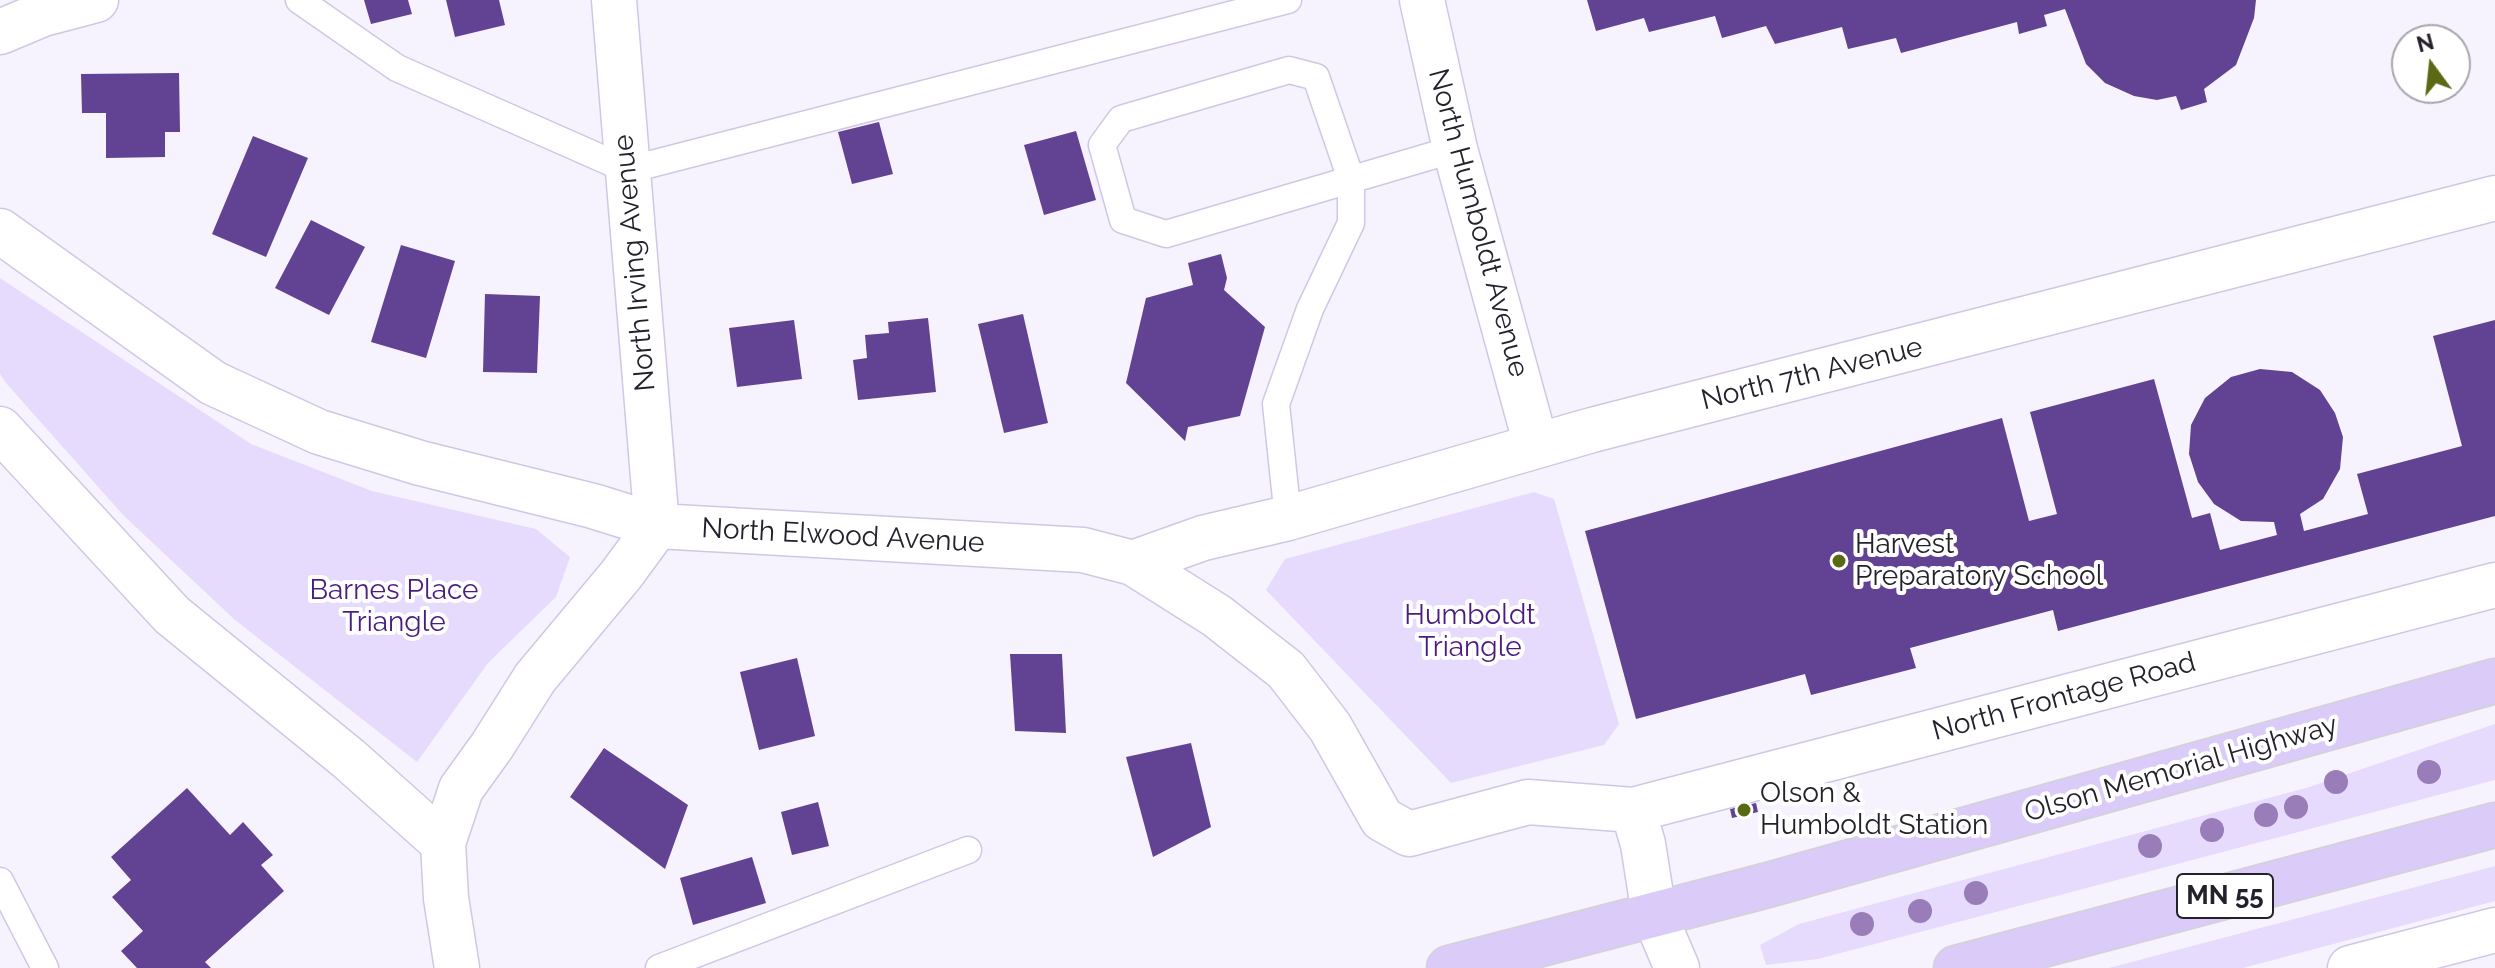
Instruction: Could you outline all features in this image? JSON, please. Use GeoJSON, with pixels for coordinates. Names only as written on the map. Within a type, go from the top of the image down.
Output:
{"type":"FeatureCollection","features":[{"type":"Feature","properties":{"kind":"main road","name":"Olson Memorial Highway"},"geometry":{"type":"LineString","coordinates":[[1449,968],[1768,885],[2495,681]]}},
{"type":"Feature","properties":{"kind":"main road","name":"MN 55"},"geometry":{"type":"LineString","coordinates":[[1956,968],[2495,825]]}},
{"type":"Feature","properties":{"kind":"street"},"geometry":{"type":"LineString","coordinates":[[0,32],[43,14],[96,0]]}},
{"type":"Feature","properties":{"kind":"street","name":"North Irving Avenue"},"geometry":{"type":"LineString","coordinates":[[614,0],[657,526]]}},
{"type":"Feature","properties":{"kind":"street","name":"North Humboldt Avenue"},"geometry":{"type":"LineString","coordinates":[[1422,0],[1455,149],[1536,445]]}},
{"type":"Feature","properties":{"kind":"street","name":"North 7th Avenue"},"geometry":{"type":"LineString","coordinates":[[1133,563],[1203,538],[1288,518],[1536,445],[2495,198]]}},
{"type":"Feature","properties":{"kind":"street","name":"North Elwood Avenue"},"geometry":{"type":"LineString","coordinates":[[0,231],[213,383],[319,432],[420,463],[593,506],[657,526],[1083,550],[1133,563],[1217,616],[1286,670],[1330,727],[1382,819],[1409,834],[1528,802],[1633,810]]}},
{"type":"Feature","properties":{"kind":"street"},"geometry":{"type":"LineString","coordinates":[[0,431],[172,615],[349,759],[443,843]]}},
{"type":"Feature","properties":{"kind":"street"},"geometry":{"type":"LineString","coordinates":[[457,968],[446,898],[443,843],[461,789],[535,678],[621,575],[657,526]]}},
{"type":"Feature","properties":{"kind":"street","name":"North Frontage Road"},"geometry":{"type":"LineString","coordinates":[[1633,810],[2495,585]]}},
{"type":"Feature","properties":{"kind":"street"},"geometry":{"type":"LineString","coordinates":[[1633,810],[1643,844],[1654,914],[1677,968]]}},
{"type":"Feature","properties":{"kind":"street"},"geometry":{"type":"LineString","coordinates":[[2350,968],[2495,930]]}},
{"type":"Feature","properties":{"kind":"lane"},"geometry":{"type":"LineString","coordinates":[[299,0],[397,68],[628,170],[1288,0]]}},
{"type":"Feature","properties":{"kind":"lane"},"geometry":{"type":"LineString","coordinates":[[1288,518],[1276,404],[1310,309],[1351,223],[1351,179],[1316,77],[1289,70],[1121,119],[1102,145],[1123,220],[1166,234],[1351,179],[1455,149]]}},
{"type":"Feature","properties":{"kind":"lane"},"geometry":{"type":"LineString","coordinates":[[659,968],[968,850]]}},
{"type":"Feature","properties":{"kind":"lane"},"geometry":{"type":"LineString","coordinates":[[0,881],[45,968]]}},
{"type":"Feature","properties":{"kind":"green space","name":"Barnes Place Triangle"},"geometry":{"type":"Polygon","coordinates":[[[0,278],[251,444],[372,491],[536,529],[570,557],[556,597],[488,663],[417,762],[235,620],[124,516],[6,383],[0,374],[0,278]]]}},
{"type":"Feature","properties":{"kind":"green space","name":"Humboldt Triangle"},"geometry":{"type":"Polygon","coordinates":[[[1534,492],[1554,499],[1619,724],[1604,745],[1451,783],[1266,590],[1285,559],[1534,492]]]}},
{"type":"Feature","properties":{"kind":"green space"},"geometry":{"type":"Polygon","coordinates":[[[2495,724],[2495,780],[1818,959],[1766,965],[1760,945],[1799,924],[2306,788],[2495,724]]]}},
{"type":"Feature","properties":{"kind":"green space"},"geometry":{"type":"Polygon","coordinates":[[[2495,866],[2495,901],[2243,968],[2109,968],[2495,866]]]}},
{"type":"Feature","properties":{"kind":"building"},"geometry":{"type":"Polygon","coordinates":[[[364,0],[408,0],[412,14],[371,24],[364,0]]]}},
{"type":"Feature","properties":{"kind":"building"},"geometry":{"type":"Polygon","coordinates":[[[446,0],[499,0],[505,25],[455,37],[446,0]]]}},
{"type":"Feature","properties":{"kind":"building"},"geometry":{"type":"Polygon","coordinates":[[[1587,0],[2256,0],[2254,18],[2236,65],[2204,89],[2207,102],[2181,110],[2176,96],[2157,100],[2134,96],[2105,83],[2086,64],[2065,9],[2044,15],[2047,26],[2019,34],[2017,22],[1901,53],[1896,38],[1848,49],[1842,27],[1775,44],[1766,26],[1722,38],[1715,16],[1649,32],[1644,18],[1596,31],[1587,0]]]}},
{"type":"Feature","properties":{"kind":"building"},"geometry":{"type":"Polygon","coordinates":[[[179,73],[180,132],[165,132],[165,157],[106,158],[106,113],[82,113],[81,74],[179,73]]]}},
{"type":"Feature","properties":{"kind":"building"},"geometry":{"type":"Polygon","coordinates":[[[879,122],[893,174],[852,184],[838,132],[879,122]]]}},
{"type":"Feature","properties":{"kind":"building"},"geometry":{"type":"Polygon","coordinates":[[[1076,131],[1096,200],[1044,215],[1024,145],[1076,131]]]}},
{"type":"Feature","properties":{"kind":"building"},"geometry":{"type":"Polygon","coordinates":[[[253,136],[308,158],[266,257],[212,234],[253,136]]]}},
{"type":"Feature","properties":{"kind":"building"},"geometry":{"type":"Polygon","coordinates":[[[311,220],[365,247],[329,315],[275,288],[311,220]]]}},
{"type":"Feature","properties":{"kind":"building"},"geometry":{"type":"Polygon","coordinates":[[[401,245],[455,261],[426,358],[371,342],[401,245]]]}},
{"type":"Feature","properties":{"kind":"building"},"geometry":{"type":"Polygon","coordinates":[[[1221,254],[1227,278],[1224,290],[1265,327],[1240,416],[1188,427],[1185,441],[1126,383],[1146,298],[1193,285],[1188,263],[1221,254]]]}},
{"type":"Feature","properties":{"kind":"building"},"geometry":{"type":"Polygon","coordinates":[[[485,294],[540,296],[537,373],[483,372],[485,294]]]}},
{"type":"Feature","properties":{"kind":"building"},"geometry":{"type":"Polygon","coordinates":[[[1023,314],[1048,423],[1004,433],[978,324],[1023,314]]]}},
{"type":"Feature","properties":{"kind":"building"},"geometry":{"type":"Polygon","coordinates":[[[928,318],[936,392],[858,400],[853,360],[867,358],[865,335],[889,333],[888,322],[928,318]]]}},
{"type":"Feature","properties":{"kind":"building"},"geometry":{"type":"Polygon","coordinates":[[[794,320],[802,379],[737,387],[729,328],[794,320]]]}},
{"type":"Feature","properties":{"kind":"building"},"geometry":{"type":"Polygon","coordinates":[[[2495,320],[2495,516],[2058,631],[2053,610],[1910,648],[1916,668],[1811,695],[1805,674],[1636,719],[1585,531],[2002,418],[2029,521],[2057,514],[2030,412],[2154,379],[2192,518],[2210,513],[2220,550],[2277,535],[2274,522],[2241,521],[2214,504],[2198,482],[2189,454],[2191,425],[2205,398],[2231,377],[2260,369],[2292,372],[2320,390],[2335,413],[2343,437],[2340,469],[2323,499],[2300,514],[2304,531],[2368,514],[2357,474],[2462,446],[2433,336],[2495,320]]]}},
{"type":"Feature","properties":{"kind":"building"},"geometry":{"type":"Polygon","coordinates":[[[1010,654],[1062,654],[1066,733],[1015,731],[1010,654]]]}},
{"type":"Feature","properties":{"kind":"building"},"geometry":{"type":"Polygon","coordinates":[[[797,658],[815,736],[759,750],[740,672],[797,658]]]}},
{"type":"Feature","properties":{"kind":"building"},"geometry":{"type":"Polygon","coordinates":[[[1191,743],[1211,827],[1153,857],[1126,757],[1191,743]]]}},
{"type":"Feature","properties":{"kind":"building"},"geometry":{"type":"Polygon","coordinates":[[[604,748],[688,805],[665,869],[570,797],[604,748]]]}},
{"type":"Feature","properties":{"kind":"building"},"geometry":{"type":"Polygon","coordinates":[[[187,788],[230,835],[243,822],[273,855],[261,865],[284,891],[205,962],[211,968],[137,968],[121,951],[143,931],[112,897],[131,880],[111,857],[187,788]]]}},
{"type":"Feature","properties":{"kind":"building"},"geometry":{"type":"Polygon","coordinates":[[[818,802],[829,846],[792,855],[781,812],[818,802]]]}},
{"type":"Feature","properties":{"kind":"building","name":"Olson & Humboldt Station"},"geometry":{"type":"Polygon","coordinates":[[[1756,803],[1758,812],[1732,818],[1730,809],[1756,803]]]}},
{"type":"Feature","properties":{"kind":"building"},"geometry":{"type":"Polygon","coordinates":[[[752,857],[766,903],[693,925],[680,878],[752,857]]]}},
{"type":"Feature","properties":{"kind":"place","name":"Harvest Preparatory School"},"geometry":{"type":"Point","coordinates":[1839,561]}},
{"type":"Feature","properties":{"kind":"place","name":"Olson & Humboldt Station"},"geometry":{"type":"Point","coordinates":[1744,810]}}]}
